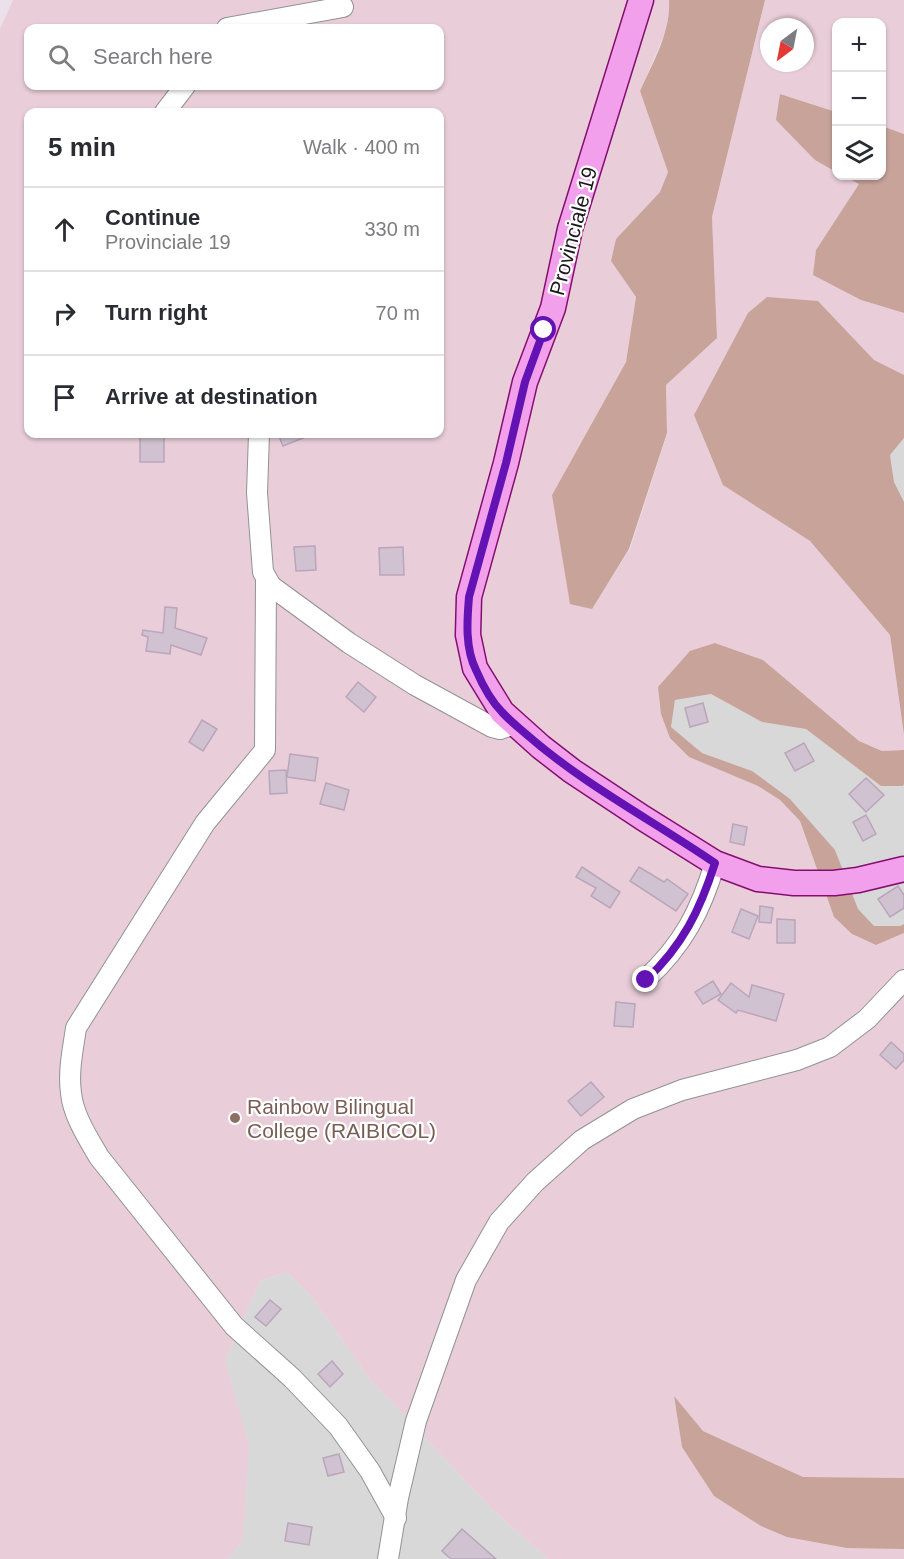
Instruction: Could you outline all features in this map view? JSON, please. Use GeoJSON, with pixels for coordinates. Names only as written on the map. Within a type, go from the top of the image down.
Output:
{"type":"FeatureCollection","features":[{"type":"Feature","properties":{"kind":"main road","name":"Provinciale 19"},"geometry":{"type":"LineString","coordinates":[[641,0],[570,229],[553,308],[525,382],[506,463],[469,597],[468,635],[475,668],[493,701],[502,712],[572,771],[715,863],[758,879],[794,883],[834,883],[858,880],[904,869]]}},
{"type":"Feature","properties":{"kind":"street"},"geometry":{"type":"LineString","coordinates":[[249,24],[343,7]]}},
{"type":"Feature","properties":{"kind":"street"},"geometry":{"type":"LineString","coordinates":[[168,108],[182,90]]}},
{"type":"Feature","properties":{"kind":"street"},"geometry":{"type":"LineString","coordinates":[[259,438],[257,494],[263,572],[266,579],[277,591],[349,643],[415,685],[492,727],[500,729],[515,724]]}},
{"type":"Feature","properties":{"kind":"street"},"geometry":{"type":"LineString","coordinates":[[266,579],[265,750],[205,823],[76,1028],[70,1064],[71,1095],[84,1130],[99,1157],[234,1326],[292,1378],[339,1426],[370,1471],[396,1518]]}},
{"type":"Feature","properties":{"kind":"street"},"geometry":{"type":"LineString","coordinates":[[646,980],[684,937],[703,900],[715,863]]}},
{"type":"Feature","properties":{"kind":"street"},"geometry":{"type":"LineString","coordinates":[[388,1559],[398,1498],[416,1421],[466,1280],[499,1222],[535,1182],[582,1140],[633,1108],[682,1090],[797,1060],[830,1047],[867,1019],[904,980]]}},
{"type":"Feature","properties":{"kind":"shaded area"},"geometry":{"type":"Polygon","coordinates":[[[13,0],[669,0],[666,31],[640,91],[668,172],[660,192],[616,239],[611,261],[636,297],[626,362],[552,495],[592,608],[630,549],[667,434],[666,385],[717,338],[712,217],[760,20],[760,72],[814,72],[814,18],[761,18],[765,0],[904,0],[904,134],[886,127],[886,18],[832,18],[832,111],[780,94],[815,160],[832,170],[832,180],[852,180],[859,184],[816,250],[861,300],[904,313],[904,375],[874,360],[818,301],[723,485],[810,541],[890,635],[904,735],[904,750],[882,751],[859,741],[763,660],[715,643],[661,714],[689,757],[758,786],[780,800],[800,821],[834,917],[852,934],[876,945],[904,933],[904,1478],[803,1477],[703,1431],[674,1397],[682,1447],[876,1547],[904,1549],[904,1559],[548,1559],[493,1510],[370,1379],[311,1296],[287,1272],[260,1281],[225,1361],[249,1445],[243,1540],[228,1559],[0,1559],[0,29],[13,0]]]}},
{"type":"Feature","properties":{"kind":"shaded area"},"geometry":{"type":"Polygon","coordinates":[[[669,0],[765,0],[712,217],[717,338],[666,385],[667,433],[629,549],[592,609],[570,604],[552,495],[626,362],[636,297],[611,261],[616,239],[660,192],[668,172],[640,91],[664,35],[669,0]]]}},
{"type":"Feature","properties":{"kind":"shaded area"},"geometry":{"type":"Polygon","coordinates":[[[780,94],[832,111],[832,170],[815,160],[776,120],[780,94]]]}},
{"type":"Feature","properties":{"kind":"shaded area"},"geometry":{"type":"Polygon","coordinates":[[[886,127],[904,134],[904,313],[861,300],[813,275],[816,250],[859,184],[852,180],[886,180],[886,127]]]}},
{"type":"Feature","properties":{"kind":"shaded area"},"geometry":{"type":"Polygon","coordinates":[[[767,297],[818,301],[874,360],[904,375],[904,438],[890,455],[894,482],[904,502],[904,735],[890,635],[810,541],[723,485],[694,415],[748,313],[767,297]]]}},
{"type":"Feature","properties":{"kind":"shaded area"},"geometry":{"type":"Polygon","coordinates":[[[904,438],[904,502],[894,482],[890,454],[904,438]]]}},
{"type":"Feature","properties":{"kind":"shaded area"},"geometry":{"type":"Polygon","coordinates":[[[715,643],[763,660],[859,741],[882,751],[904,750],[903,786],[881,786],[806,729],[762,722],[711,694],[675,700],[671,727],[702,753],[752,771],[790,799],[835,850],[858,909],[874,926],[904,924],[904,933],[876,945],[852,934],[834,917],[800,821],[780,800],[758,786],[689,757],[670,738],[661,714],[658,687],[690,651],[715,643]]]}},
{"type":"Feature","properties":{"kind":"shaded area"},"geometry":{"type":"Polygon","coordinates":[[[711,694],[762,722],[806,729],[881,785],[902,786],[904,784],[904,924],[874,926],[857,909],[835,850],[752,771],[702,753],[671,727],[675,700],[711,694]]]}},
{"type":"Feature","properties":{"kind":"shaded area"},"geometry":{"type":"Polygon","coordinates":[[[287,1272],[311,1296],[370,1379],[493,1510],[548,1559],[228,1559],[243,1540],[225,1361],[260,1281],[287,1272]]]}},
{"type":"Feature","properties":{"kind":"shaded area"},"geometry":{"type":"Polygon","coordinates":[[[674,1396],[703,1431],[803,1477],[904,1478],[904,1549],[847,1548],[787,1537],[761,1526],[714,1496],[682,1447],[674,1396]]]}},
{"type":"Feature","properties":{"kind":"building"},"geometry":{"type":"Polygon","coordinates":[[[140,438],[164,438],[164,462],[140,462],[140,438]]]}},
{"type":"Feature","properties":{"kind":"building"},"geometry":{"type":"Polygon","coordinates":[[[280,438],[303,438],[283,446],[280,438]]]}},
{"type":"Feature","properties":{"kind":"building"},"geometry":{"type":"Polygon","coordinates":[[[315,546],[316,570],[296,571],[294,547],[315,546]]]}},
{"type":"Feature","properties":{"kind":"building"},"geometry":{"type":"Polygon","coordinates":[[[403,547],[404,575],[380,575],[379,548],[403,547]]]}},
{"type":"Feature","properties":{"kind":"building"},"geometry":{"type":"Polygon","coordinates":[[[165,607],[177,608],[175,628],[207,638],[201,655],[171,645],[170,654],[146,651],[148,637],[142,635],[143,630],[163,633],[165,607]]]}},
{"type":"Feature","properties":{"kind":"building"},"geometry":{"type":"Polygon","coordinates":[[[358,682],[376,697],[364,712],[346,697],[358,682]]]}},
{"type":"Feature","properties":{"kind":"building"},"geometry":{"type":"Polygon","coordinates":[[[703,703],[708,722],[690,727],[685,708],[703,703]]]}},
{"type":"Feature","properties":{"kind":"building"},"geometry":{"type":"Polygon","coordinates":[[[202,720],[217,729],[203,751],[189,742],[202,720]]]}},
{"type":"Feature","properties":{"kind":"building"},"geometry":{"type":"Polygon","coordinates":[[[804,743],[814,761],[795,771],[785,753],[804,743]]]}},
{"type":"Feature","properties":{"kind":"building"},"geometry":{"type":"Polygon","coordinates":[[[290,754],[318,758],[315,781],[287,777],[290,754]]]}},
{"type":"Feature","properties":{"kind":"building"},"geometry":{"type":"Polygon","coordinates":[[[286,770],[287,793],[270,794],[269,771],[286,770]]]}},
{"type":"Feature","properties":{"kind":"building"},"geometry":{"type":"Polygon","coordinates":[[[866,778],[884,795],[866,812],[849,794],[866,778]]]}},
{"type":"Feature","properties":{"kind":"building"},"geometry":{"type":"Polygon","coordinates":[[[326,783],[349,790],[344,810],[320,804],[326,783]]]}},
{"type":"Feature","properties":{"kind":"building"},"geometry":{"type":"Polygon","coordinates":[[[866,815],[876,834],[863,841],[853,822],[866,815]]]}},
{"type":"Feature","properties":{"kind":"building"},"geometry":{"type":"Polygon","coordinates":[[[733,824],[747,827],[744,845],[730,842],[733,824]]]}},
{"type":"Feature","properties":{"kind":"building"},"geometry":{"type":"Polygon","coordinates":[[[582,867],[620,892],[610,908],[591,896],[596,888],[576,877],[582,867]]]}},
{"type":"Feature","properties":{"kind":"building"},"geometry":{"type":"Polygon","coordinates":[[[639,867],[664,882],[667,879],[688,894],[676,911],[630,881],[639,867]]]}},
{"type":"Feature","properties":{"kind":"building"},"geometry":{"type":"Polygon","coordinates":[[[898,886],[904,895],[904,908],[890,917],[878,899],[898,886]]]}},
{"type":"Feature","properties":{"kind":"building"},"geometry":{"type":"Polygon","coordinates":[[[760,906],[773,908],[771,923],[759,922],[760,906]]]}},
{"type":"Feature","properties":{"kind":"building"},"geometry":{"type":"Polygon","coordinates":[[[741,909],[758,916],[749,939],[732,932],[741,909]]]}},
{"type":"Feature","properties":{"kind":"building"},"geometry":{"type":"Polygon","coordinates":[[[777,919],[795,920],[795,943],[777,943],[777,919]]]}},
{"type":"Feature","properties":{"kind":"building"},"geometry":{"type":"Polygon","coordinates":[[[713,981],[721,994],[703,1004],[695,992],[713,981]]]}},
{"type":"Feature","properties":{"kind":"building"},"geometry":{"type":"Polygon","coordinates":[[[731,983],[749,997],[752,985],[784,994],[776,1021],[738,1010],[736,1013],[718,1000],[731,983]]]}},
{"type":"Feature","properties":{"kind":"building"},"geometry":{"type":"Polygon","coordinates":[[[616,1002],[635,1004],[633,1027],[614,1026],[616,1002]]]}},
{"type":"Feature","properties":{"kind":"building"},"geometry":{"type":"Polygon","coordinates":[[[891,1042],[904,1054],[904,1060],[896,1069],[880,1055],[891,1042]]]}},
{"type":"Feature","properties":{"kind":"building"},"geometry":{"type":"Polygon","coordinates":[[[591,1082],[604,1097],[581,1116],[568,1101],[591,1082]]]}},
{"type":"Feature","properties":{"kind":"building"},"geometry":{"type":"Polygon","coordinates":[[[270,1300],[281,1309],[266,1326],[255,1317],[270,1300]]]}},
{"type":"Feature","properties":{"kind":"building"},"geometry":{"type":"Polygon","coordinates":[[[332,1361],[343,1374],[330,1387],[318,1374],[332,1361]]]}},
{"type":"Feature","properties":{"kind":"building"},"geometry":{"type":"Polygon","coordinates":[[[339,1454],[344,1472],[328,1476],[323,1458],[339,1454]]]}},
{"type":"Feature","properties":{"kind":"building"},"geometry":{"type":"Polygon","coordinates":[[[288,1523],[312,1527],[309,1545],[285,1541],[288,1523]]]}},
{"type":"Feature","properties":{"kind":"building"},"geometry":{"type":"Polygon","coordinates":[[[462,1529],[496,1559],[451,1559],[442,1551],[462,1529]]]}},
{"type":"Feature","properties":{"kind":"place","name":"Rainbow Bilingual College (RAIBICOL)"},"geometry":{"type":"Point","coordinates":[235,1118]}},
{"type":"Feature","properties":{"kind":"route"},"geometry":{"type":"LineString","coordinates":[[544,330],[525,382],[506,463],[469,597],[467,615],[470,651],[475,668],[493,701],[541,747],[572,771],[715,863],[703,900],[684,937],[646,980]]}}]}
